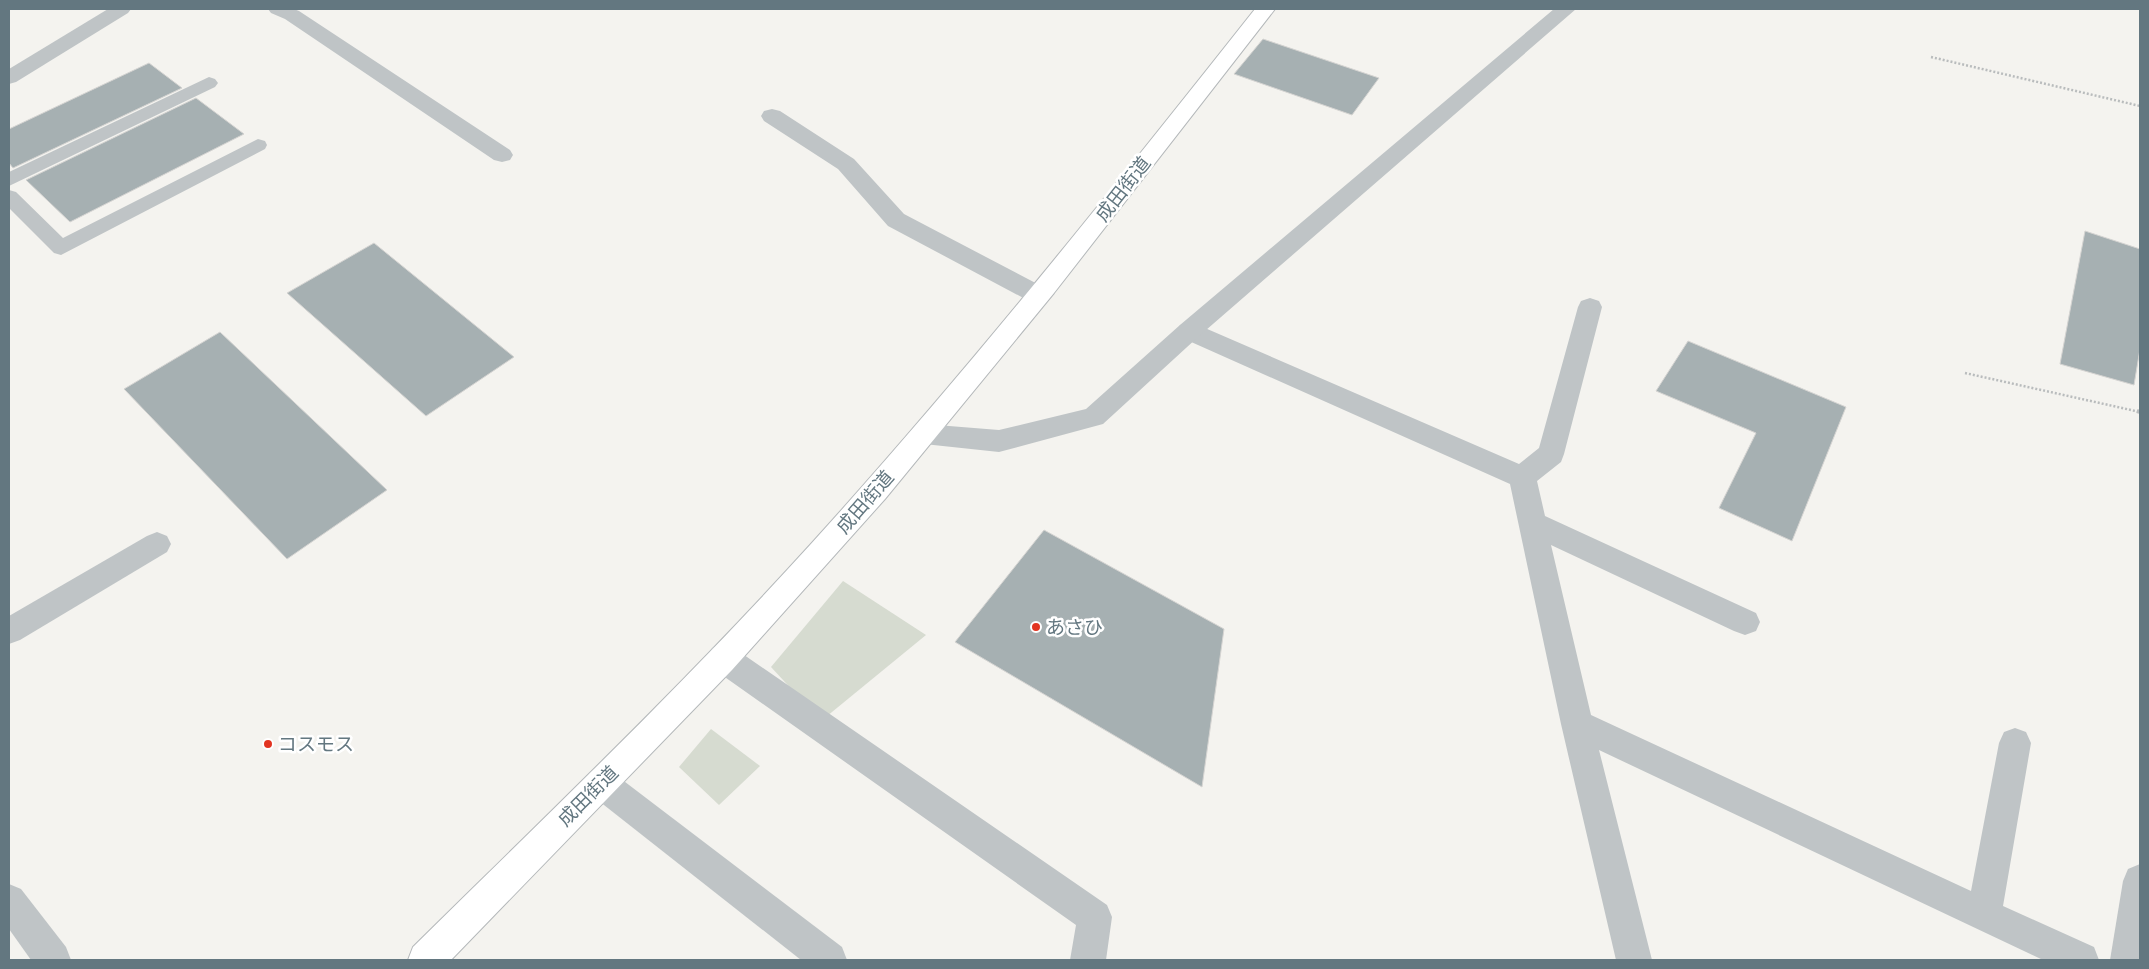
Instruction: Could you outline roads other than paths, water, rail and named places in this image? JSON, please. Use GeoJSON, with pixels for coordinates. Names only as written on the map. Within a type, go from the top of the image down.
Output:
{"type":"FeatureCollection","features":[{"type":"Feature","properties":{"kind":"highway","name":"成田街道"},"geometry":{"type":"LineString","coordinates":[[426,960],[723,658],[817,557],[924,434],[1038,295],[1265,9]]}},
{"type":"Feature","properties":{"kind":"street"},"geometry":{"type":"LineString","coordinates":[[9,78],[121,9]]}},
{"type":"Feature","properties":{"kind":"street"},"geometry":{"type":"LineString","coordinates":[[278,9],[292,15],[502,155]]}},
{"type":"Feature","properties":{"kind":"street"},"geometry":{"type":"LineString","coordinates":[[924,434],[999,441],[1094,417],[1189,331],[1566,9]]}},
{"type":"Feature","properties":{"kind":"street"},"geometry":{"type":"LineString","coordinates":[[772,116],[846,164],[896,220],[1038,295]]}},
{"type":"Feature","properties":{"kind":"street"},"geometry":{"type":"LineString","coordinates":[[1522,477],[1551,454],[1590,307]]}},
{"type":"Feature","properties":{"kind":"street"},"geometry":{"type":"LineString","coordinates":[[1189,331],[1522,477]]}},
{"type":"Feature","properties":{"kind":"street"},"geometry":{"type":"LineString","coordinates":[[1522,477],[1577,724],[1634,960]]}},
{"type":"Feature","properties":{"kind":"street"},"geometry":{"type":"LineString","coordinates":[[1532,523],[1745,622]]}},
{"type":"Feature","properties":{"kind":"street"},"geometry":{"type":"LineString","coordinates":[[9,631],[157,544]]}},
{"type":"Feature","properties":{"kind":"street"},"geometry":{"type":"LineString","coordinates":[[723,658],[1095,917],[1088,960]]}},
{"type":"Feature","properties":{"kind":"street"},"geometry":{"type":"LineString","coordinates":[[1577,724],[2081,960]]}},
{"type":"Feature","properties":{"kind":"street"},"geometry":{"type":"LineString","coordinates":[[1984,915],[2015,743]]}},
{"type":"Feature","properties":{"kind":"street"},"geometry":{"type":"LineString","coordinates":[[601,782],[829,960]]}},
{"type":"Feature","properties":{"kind":"street"},"geometry":{"type":"LineString","coordinates":[[2128,960],[2140,881]]}},
{"type":"Feature","properties":{"kind":"street"},"geometry":{"type":"LineString","coordinates":[[9,902],[53,960]]}},
{"type":"Feature","properties":{"kind":"lane"},"geometry":{"type":"LineString","coordinates":[[9,180],[209,83]]}},
{"type":"Feature","properties":{"kind":"lane"},"geometry":{"type":"LineString","coordinates":[[9,198],[61,248],[258,145]]}},
{"type":"Feature","properties":{"kind":"place","name":"あさひ"},"geometry":{"type":"Point","coordinates":[1036,627]}},
{"type":"Feature","properties":{"kind":"place","name":"コスモス"},"geometry":{"type":"Point","coordinates":[268,744]}}]}
